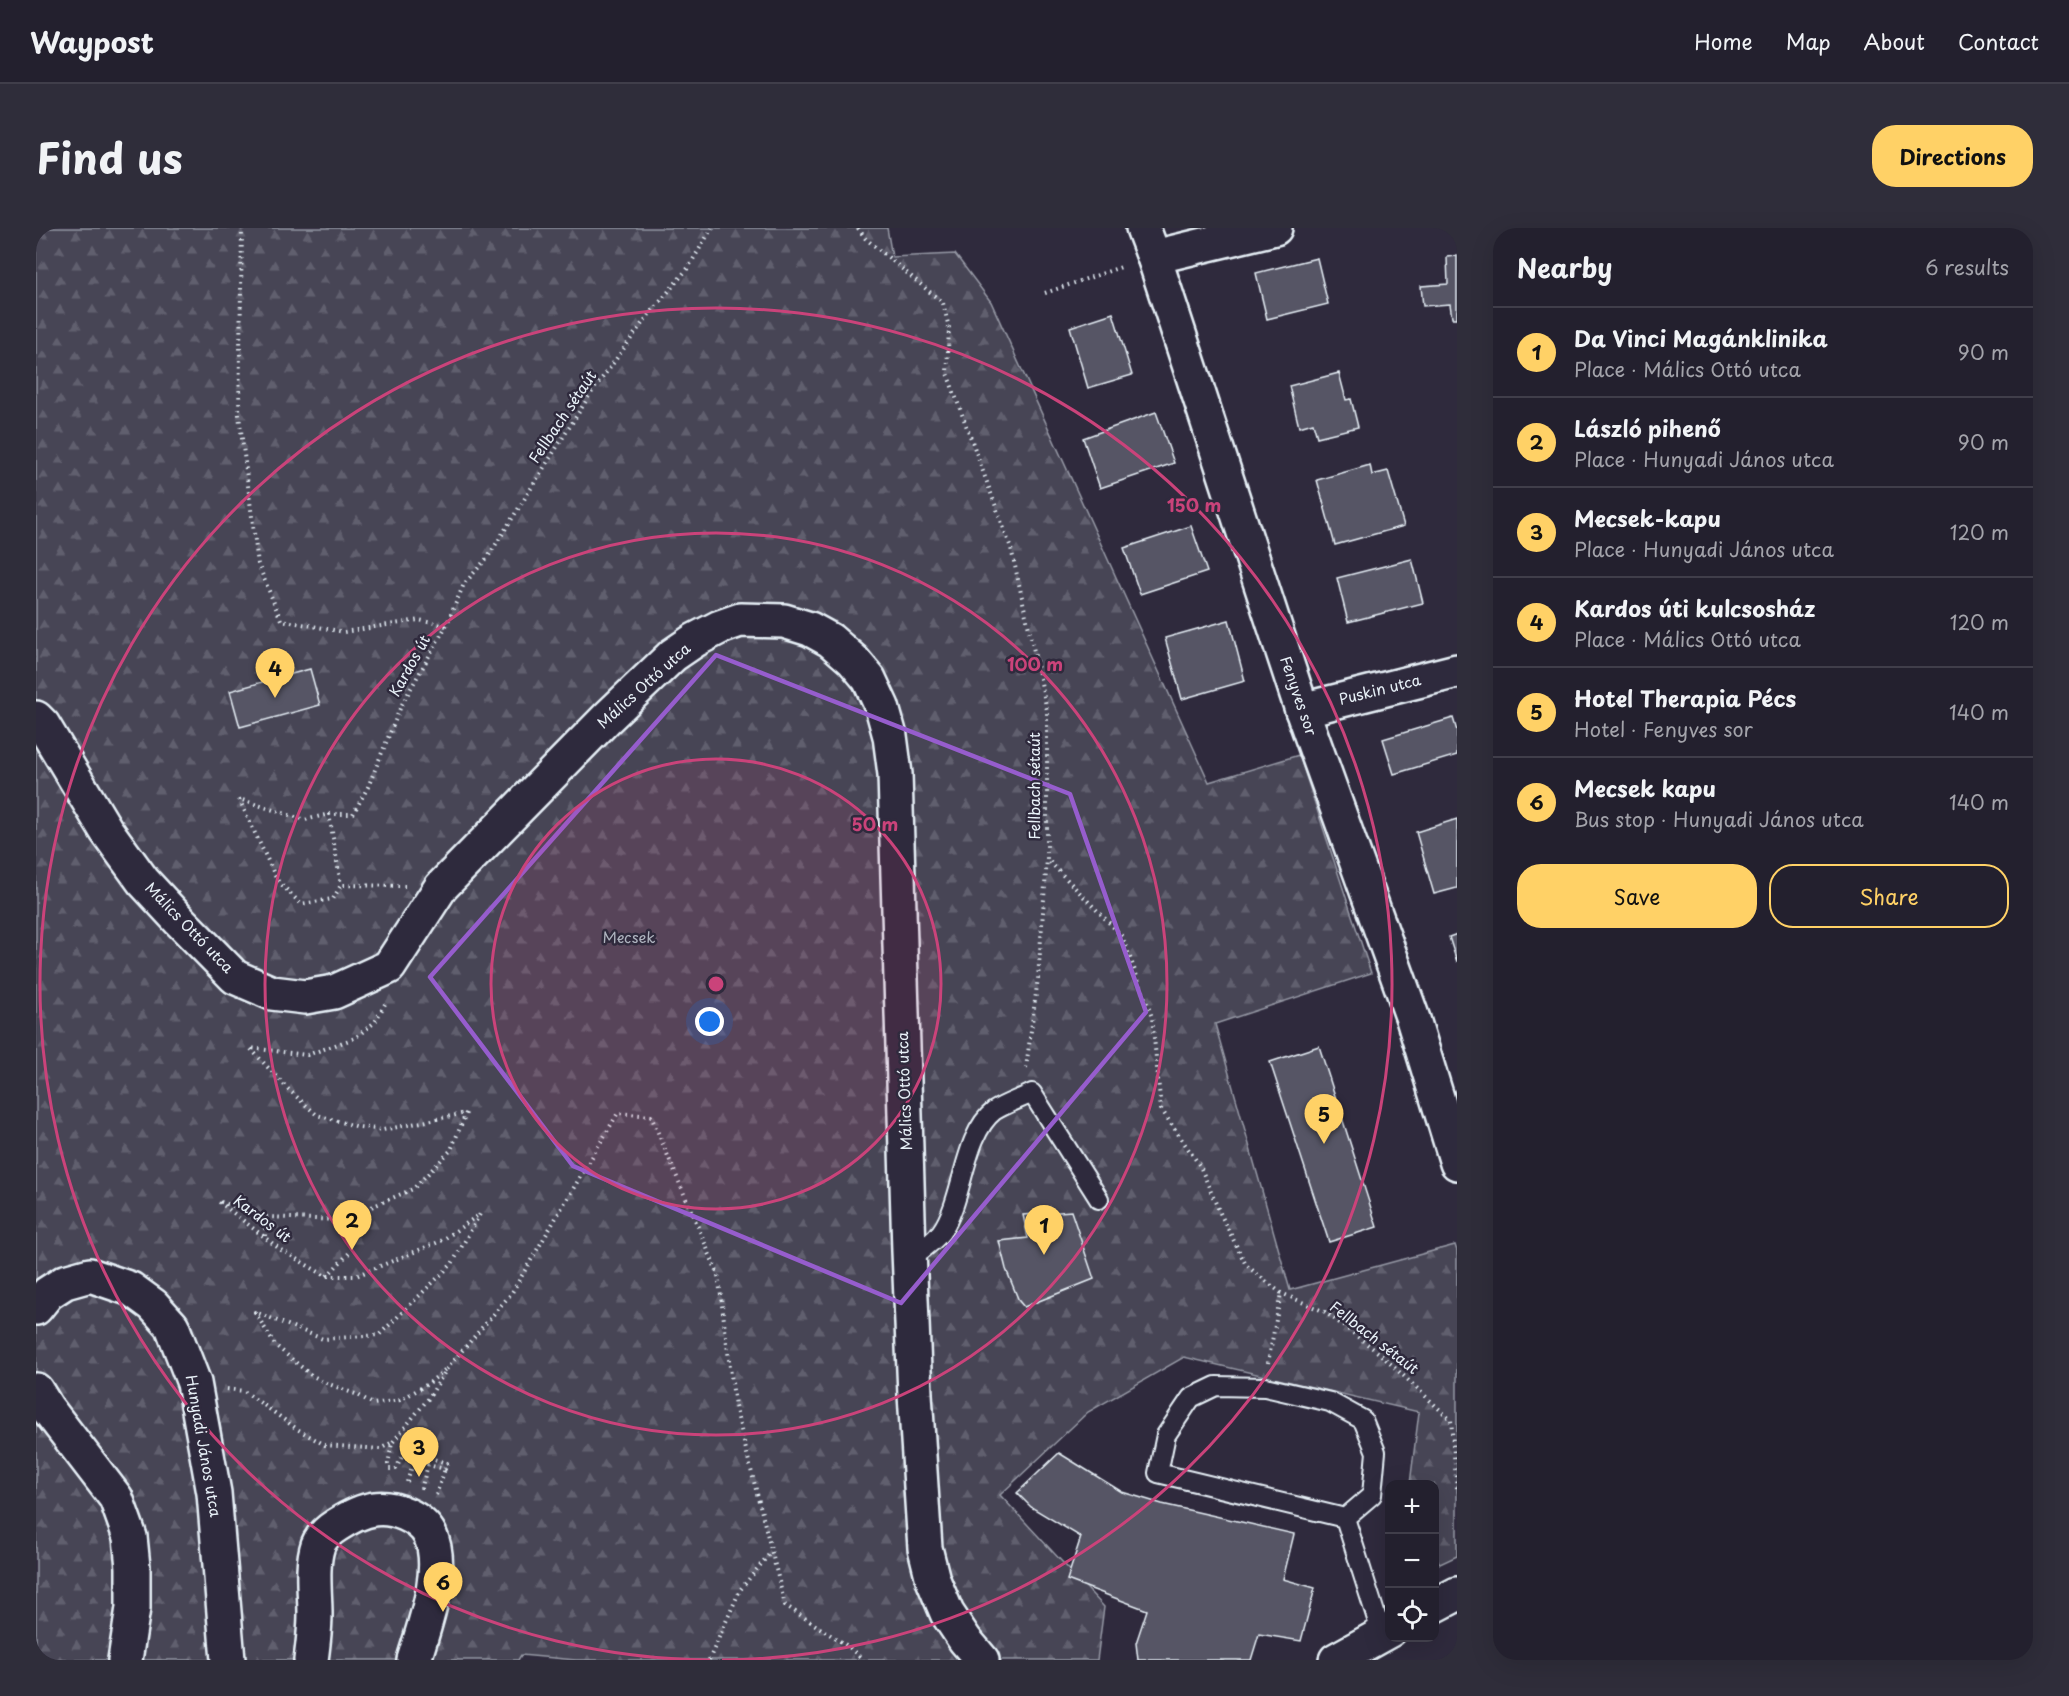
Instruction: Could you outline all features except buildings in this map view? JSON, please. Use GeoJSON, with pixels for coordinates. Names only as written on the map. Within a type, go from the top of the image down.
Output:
{"type":"FeatureCollection","features":[{"type":"Feature","properties":{"kind":"street"},"geometry":{"type":"LineString","coordinates":[[1149,243],[1275,228]]}},
{"type":"Feature","properties":{"kind":"street","name":"Fenyves sor"},"geometry":{"type":"LineString","coordinates":[[1149,243],[1302,710],[1413,1018],[1457,1163]]}},
{"type":"Feature","properties":{"kind":"street","name":"Málics Ottó utca"},"geometry":{"type":"LineString","coordinates":[[36,718],[43,725],[106,830],[143,881],[235,977],[272,993],[305,997],[334,992],[389,967],[441,887],[607,718],[673,655],[695,640],[740,620],[784,621],[810,629],[830,640],[853,660],[869,679],[882,707],[890,736],[894,765],[909,1259],[925,1548],[933,1580],[946,1613],[982,1660]]}},
{"type":"Feature","properties":{"kind":"street","name":"Puskin utca"},"geometry":{"type":"LineString","coordinates":[[1302,710],[1457,671]]}},
{"type":"Feature","properties":{"kind":"street","name":"Hunyadi János utca"},"geometry":{"type":"LineString","coordinates":[[36,1308],[48,1293],[65,1282],[90,1275],[130,1289],[153,1305],[172,1326],[194,1383],[214,1493],[228,1660]]}},
{"type":"Feature","properties":{"kind":"street"},"geometry":{"type":"LineString","coordinates":[[36,1389],[46,1408],[116,1498],[130,1537],[133,1608],[125,1660]]}},
{"type":"Feature","properties":{"kind":"street"},"geometry":{"type":"LineString","coordinates":[[311,1660],[315,1616],[315,1562],[318,1544],[328,1531],[345,1520],[376,1508],[411,1516],[422,1524],[430,1534],[435,1551],[433,1600],[414,1660]]}},
{"type":"Feature","properties":{"kind":"street"},"geometry":{"type":"LineString","coordinates":[[1439,1603],[1457,1594]]}},
{"type":"Feature","properties":{"kind":"street"},"geometry":{"type":"LineString","coordinates":[[1336,1660],[1385,1634]]}},
{"type":"Feature","properties":{"kind":"lane"},"geometry":{"type":"LineString","coordinates":[[909,1259],[935,1238],[949,1217],[981,1126],[994,1111],[1032,1093],[1099,1199]]}},
{"type":"Feature","properties":{"kind":"lane"},"geometry":{"type":"LineString","coordinates":[[1216,1386],[1264,1387],[1330,1402],[1363,1419],[1377,1452],[1372,1495],[1346,1518],[1158,1473],[1166,1435],[1191,1398],[1216,1386]]}},
{"type":"Feature","properties":{"kind":"lane"},"geometry":{"type":"LineString","coordinates":[[1346,1518],[1385,1630]]}},
{"type":"Feature","properties":{"kind":"path","name":"Kardos út"},"geometry":{"type":"LineString","coordinates":[[242,228],[239,415],[258,564],[281,620],[344,632],[419,620],[446,626],[401,706],[368,787],[353,814],[329,814],[305,820],[239,799],[277,880],[301,904],[333,899],[341,885]]}},
{"type":"Feature","properties":{"kind":"path","name":"Fellbach sétaút"},"geometry":{"type":"LineString","coordinates":[[446,626],[464,584],[488,557],[590,396],[644,321],[688,268],[712,228]]}},
{"type":"Feature","properties":{"kind":"path","name":"Fellbach sétaút"},"geometry":{"type":"LineString","coordinates":[[858,228],[865,238],[943,303],[949,328],[947,373],[1011,548],[1047,710],[1047,859],[1122,936],[1152,1017],[1161,1109],[1200,1166],[1246,1265],[1281,1293],[1325,1312],[1379,1353],[1451,1419],[1457,1489]]}},
{"type":"Feature","properties":{"kind":"path"},"geometry":{"type":"LineString","coordinates":[[1045,293],[1088,277],[1149,243]]}},
{"type":"Feature","properties":{"kind":"path"},"geometry":{"type":"LineString","coordinates":[[329,814],[341,885],[441,887]]}},
{"type":"Feature","properties":{"kind":"path"},"geometry":{"type":"LineString","coordinates":[[1026,1068],[1038,978],[1047,859]]}},
{"type":"Feature","properties":{"kind":"path","name":"Kardos út"},"geometry":{"type":"LineString","coordinates":[[326,1276],[281,1250],[218,1202],[266,1216],[341,1220],[413,1190],[451,1150],[466,1113],[383,1130],[359,1127],[317,1115],[287,1088],[250,1048],[307,1055],[355,1038],[375,1022],[391,995],[389,967]]}},
{"type":"Feature","properties":{"kind":"path"},"geometry":{"type":"LineString","coordinates":[[326,1276],[356,1276],[441,1241],[480,1214],[452,1264],[379,1335],[323,1339],[255,1312],[275,1345],[311,1375],[373,1404],[400,1400],[428,1384],[448,1367],[511,1294],[618,1113],[651,1116],[718,1274],[735,1406],[785,1605],[849,1647],[863,1660]]}},
{"type":"Feature","properties":{"kind":"path"},"geometry":{"type":"LineString","coordinates":[[265,1237],[266,1216]]}},
{"type":"Feature","properties":{"kind":"path"},"geometry":{"type":"LineString","coordinates":[[326,1276],[352,1250]]}},
{"type":"Feature","properties":{"kind":"path"},"geometry":{"type":"LineString","coordinates":[[1264,1387],[1281,1293]]}},
{"type":"Feature","properties":{"kind":"path"},"geometry":{"type":"LineString","coordinates":[[194,1383],[244,1391],[297,1429],[325,1445],[380,1449],[392,1443],[428,1400],[448,1367]]}},
{"type":"Feature","properties":{"kind":"path"},"geometry":{"type":"LineString","coordinates":[[392,1443],[389,1469],[396,1469],[409,1442],[416,1441],[419,1444],[406,1485]]}},
{"type":"Feature","properties":{"kind":"path"},"geometry":{"type":"LineString","coordinates":[[416,1454],[447,1463],[445,1469],[428,1465],[419,1498]]}},
{"type":"Feature","properties":{"kind":"path"},"geometry":{"type":"LineString","coordinates":[[709,1660],[740,1590],[771,1551]]}},
{"type":"Feature","properties":{"kind":"highlighted area"},"geometry":{"type":"Polygon","coordinates":[[[716,655],[1070,794],[1146,1012],[901,1303],[573,1166],[430,977],[716,655]]]}},
{"type":"Feature","properties":{"kind":"green space","name":"Mecsek"},"geometry":{"type":"Polygon","coordinates":[[[36,228],[887,228],[892,257],[955,254],[991,302],[1209,782],[1299,755],[1371,973],[1215,1024],[1290,1290],[1455,1245],[1457,1251],[1457,1556],[1440,1564],[1439,1562],[1439,1480],[1410,1480],[1419,1412],[1184,1357],[1088,1412],[1000,1495],[1104,1607],[1097,1660],[576,1660],[521,1655],[518,1660],[36,1660],[36,228]]]}},
{"type":"Feature","properties":{"kind":"place","name":"Kardos úti kulcsosház"},"geometry":{"type":"Point","coordinates":[275,698]}},
{"type":"Feature","properties":{"kind":"place","name":"Hotel Therapia Pécs"},"geometry":{"type":"Point","coordinates":[1324,1144]}},
{"type":"Feature","properties":{"kind":"place","name":"László pihenő"},"geometry":{"type":"Point","coordinates":[352,1250]}},
{"type":"Feature","properties":{"kind":"place","name":"Da Vinci Magánklinika"},"geometry":{"type":"Point","coordinates":[1044,1255]}},
{"type":"Feature","properties":{"kind":"place","name":"Mecsek-kapu"},"geometry":{"type":"Point","coordinates":[419,1477]}},
{"type":"Feature","properties":{"kind":"place","name":"Mecsek kapu"},"geometry":{"type":"Point","coordinates":[443,1612]}}]}
